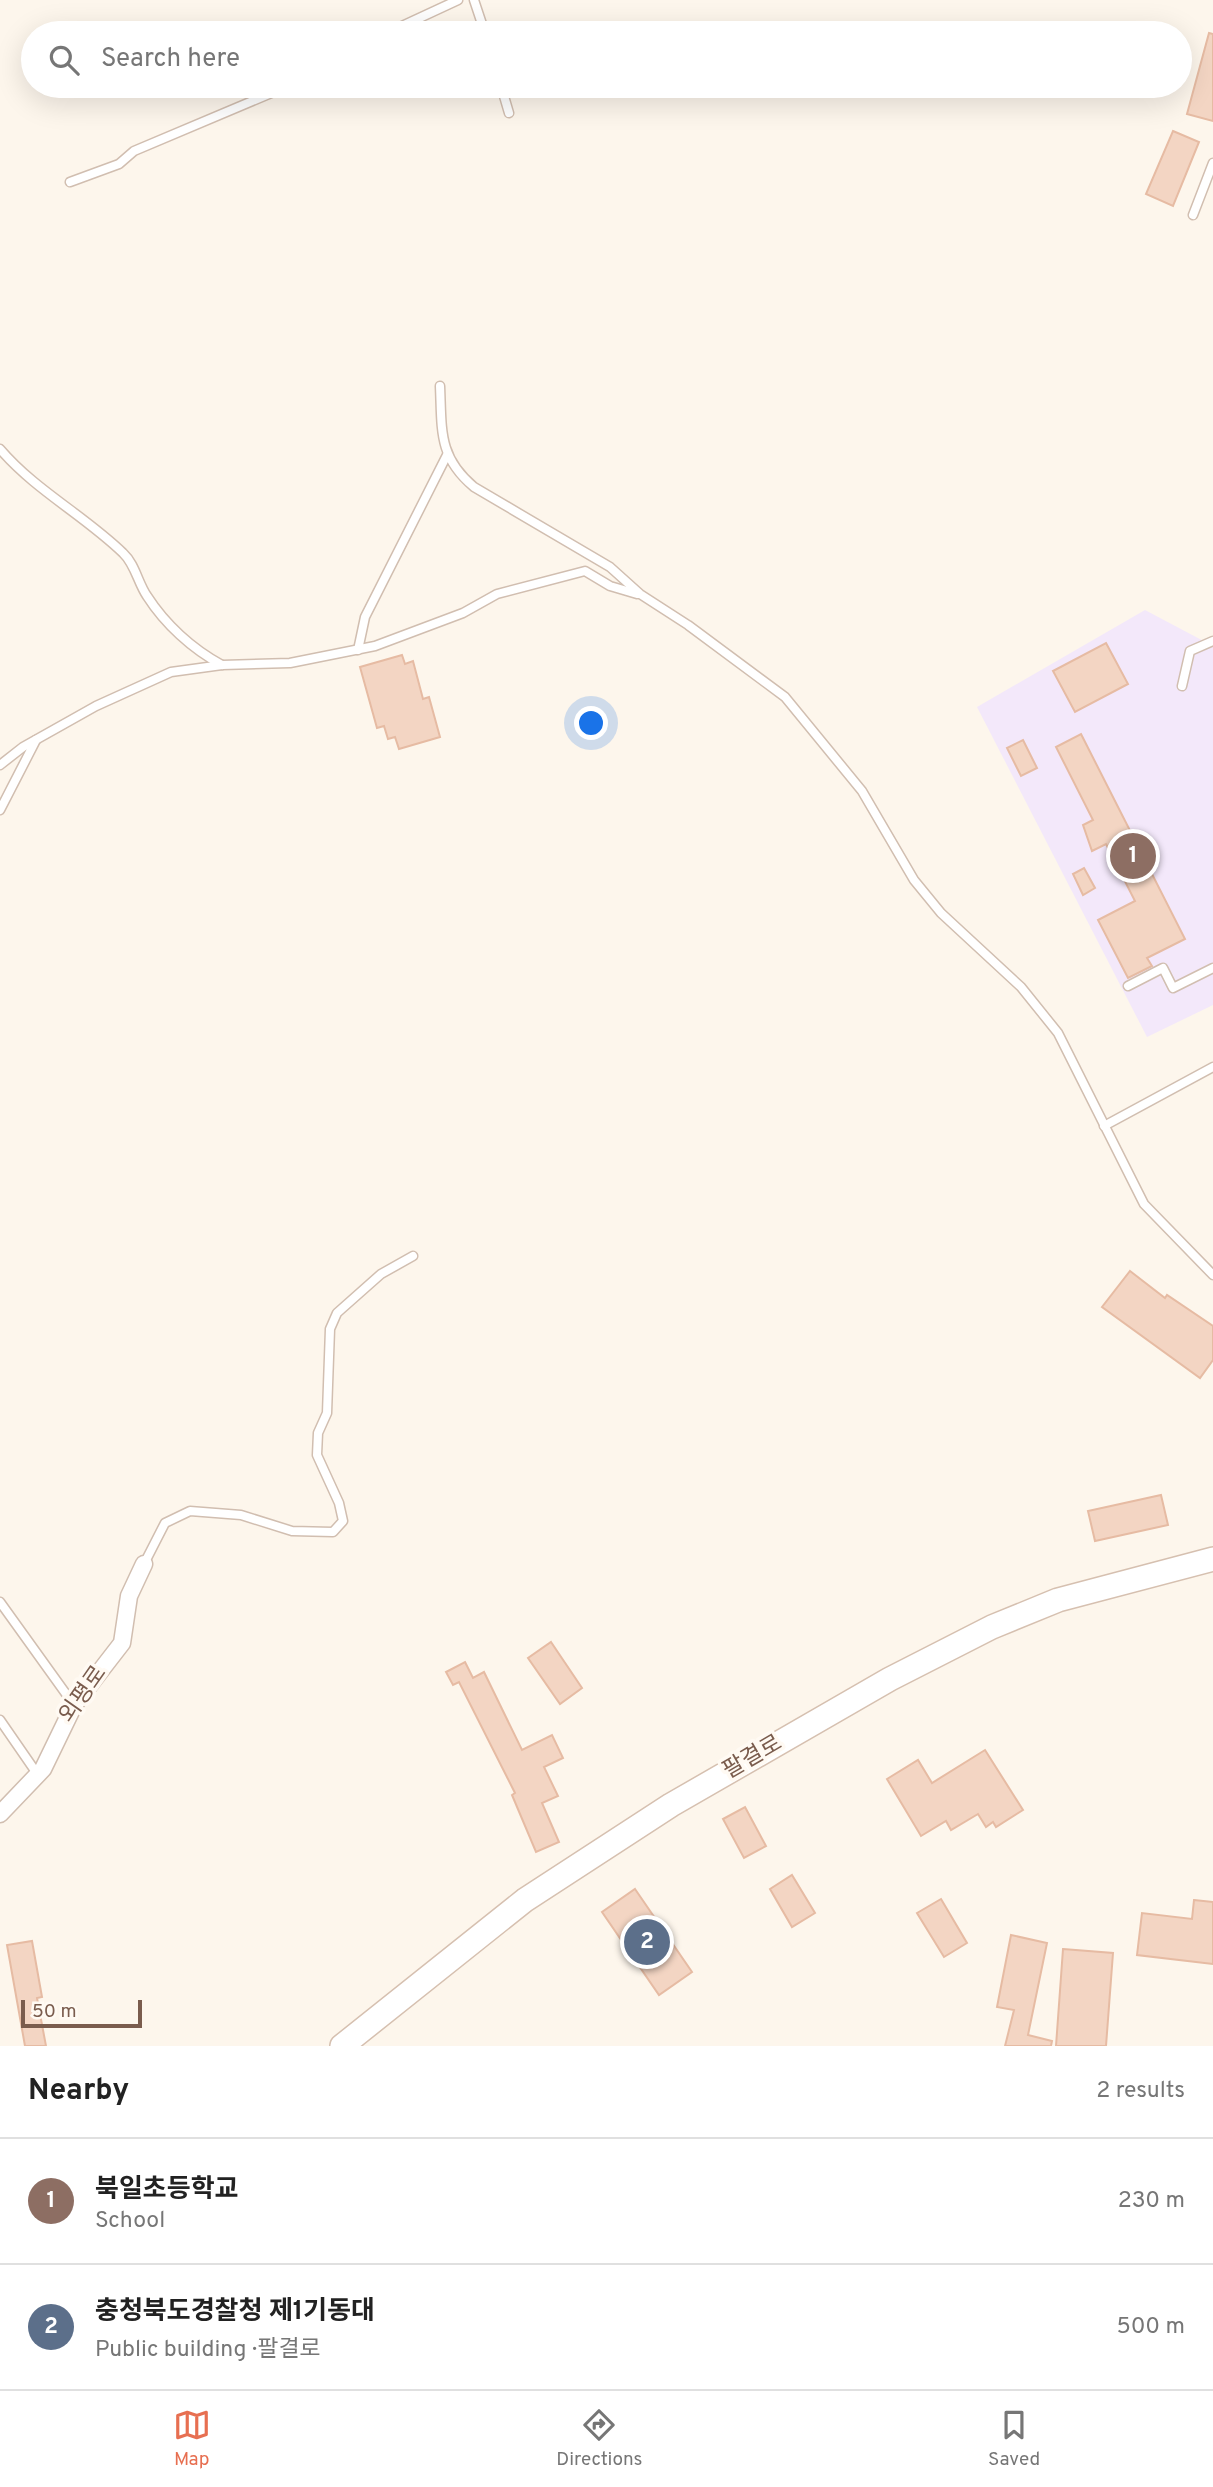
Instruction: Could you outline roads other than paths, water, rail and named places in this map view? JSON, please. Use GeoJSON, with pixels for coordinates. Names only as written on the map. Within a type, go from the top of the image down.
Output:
{"type":"FeatureCollection","features":[{"type":"Feature","properties":{"kind":"street","name":"팔결로"},"geometry":{"type":"LineString","coordinates":[[342,2046],[525,1900],[671,1805],[890,1679],[992,1627],[1058,1600],[1213,1559]]}},
{"type":"Feature","properties":{"kind":"street","name":"외평로"},"geometry":{"type":"LineString","coordinates":[[0,1814],[38,1775],[74,1705],[122,1643],[129,1596],[144,1564]]}},
{"type":"Feature","properties":{"kind":"lane"},"geometry":{"type":"LineString","coordinates":[[413,21],[458,0]]}},
{"type":"Feature","properties":{"kind":"lane"},"geometry":{"type":"LineString","coordinates":[[474,0],[481,21]]}},
{"type":"Feature","properties":{"kind":"lane"},"geometry":{"type":"LineString","coordinates":[[69,182],[118,164],[134,151],[260,98]]}},
{"type":"Feature","properties":{"kind":"lane"},"geometry":{"type":"LineString","coordinates":[[505,98],[509,113]]}},
{"type":"Feature","properties":{"kind":"lane"},"geometry":{"type":"LineString","coordinates":[[1193,215],[1213,163]]}},
{"type":"Feature","properties":{"kind":"lane"},"geometry":{"type":"LineString","coordinates":[[440,386],[442,435],[447,455],[457,473],[474,487],[610,567],[640,594],[688,625],[785,697],[862,791],[914,880],[941,913],[1021,987],[1058,1033],[1144,1205],[1213,1275]]}},
{"type":"Feature","properties":{"kind":"lane"},"geometry":{"type":"LineString","coordinates":[[0,449],[18,471],[101,532],[127,557],[147,596],[171,625],[200,653],[222,665]]}},
{"type":"Feature","properties":{"kind":"lane"},"geometry":{"type":"LineString","coordinates":[[358,650],[365,617],[447,455]]}},
{"type":"Feature","properties":{"kind":"lane"},"geometry":{"type":"LineString","coordinates":[[0,765],[36,740],[149,680],[182,670],[222,665],[290,663],[358,650],[414,634],[497,594],[585,571],[610,586],[640,594]]}},
{"type":"Feature","properties":{"kind":"lane"},"geometry":{"type":"LineString","coordinates":[[1182,686],[1191,651],[1213,642]]}},
{"type":"Feature","properties":{"kind":"lane"},"geometry":{"type":"LineString","coordinates":[[0,810],[36,740]]}},
{"type":"Feature","properties":{"kind":"lane"},"geometry":{"type":"LineString","coordinates":[[1128,986],[1163,968],[1173,988],[1213,968]]}},
{"type":"Feature","properties":{"kind":"lane"},"geometry":{"type":"LineString","coordinates":[[1104,1126],[1213,1067]]}},
{"type":"Feature","properties":{"kind":"lane"},"geometry":{"type":"LineString","coordinates":[[144,1564],[165,1523],[190,1510],[241,1515],[292,1531],[333,1532],[342,1521],[339,1503],[321,1470],[317,1455],[318,1433],[327,1413],[330,1329],[337,1313],[381,1274],[413,1256]]}},
{"type":"Feature","properties":{"kind":"lane"},"geometry":{"type":"LineString","coordinates":[[0,1603],[74,1705]]}},
{"type":"Feature","properties":{"kind":"lane"},"geometry":{"type":"LineString","coordinates":[[0,1720],[38,1775]]}},
{"type":"Feature","properties":{"kind":"place","name":"북일초등학교"},"geometry":{"type":"Point","coordinates":[1133,856]}},
{"type":"Feature","properties":{"kind":"place","name":"충청북도경찰청 제1기동대"},"geometry":{"type":"Point","coordinates":[647,1942]}}]}
